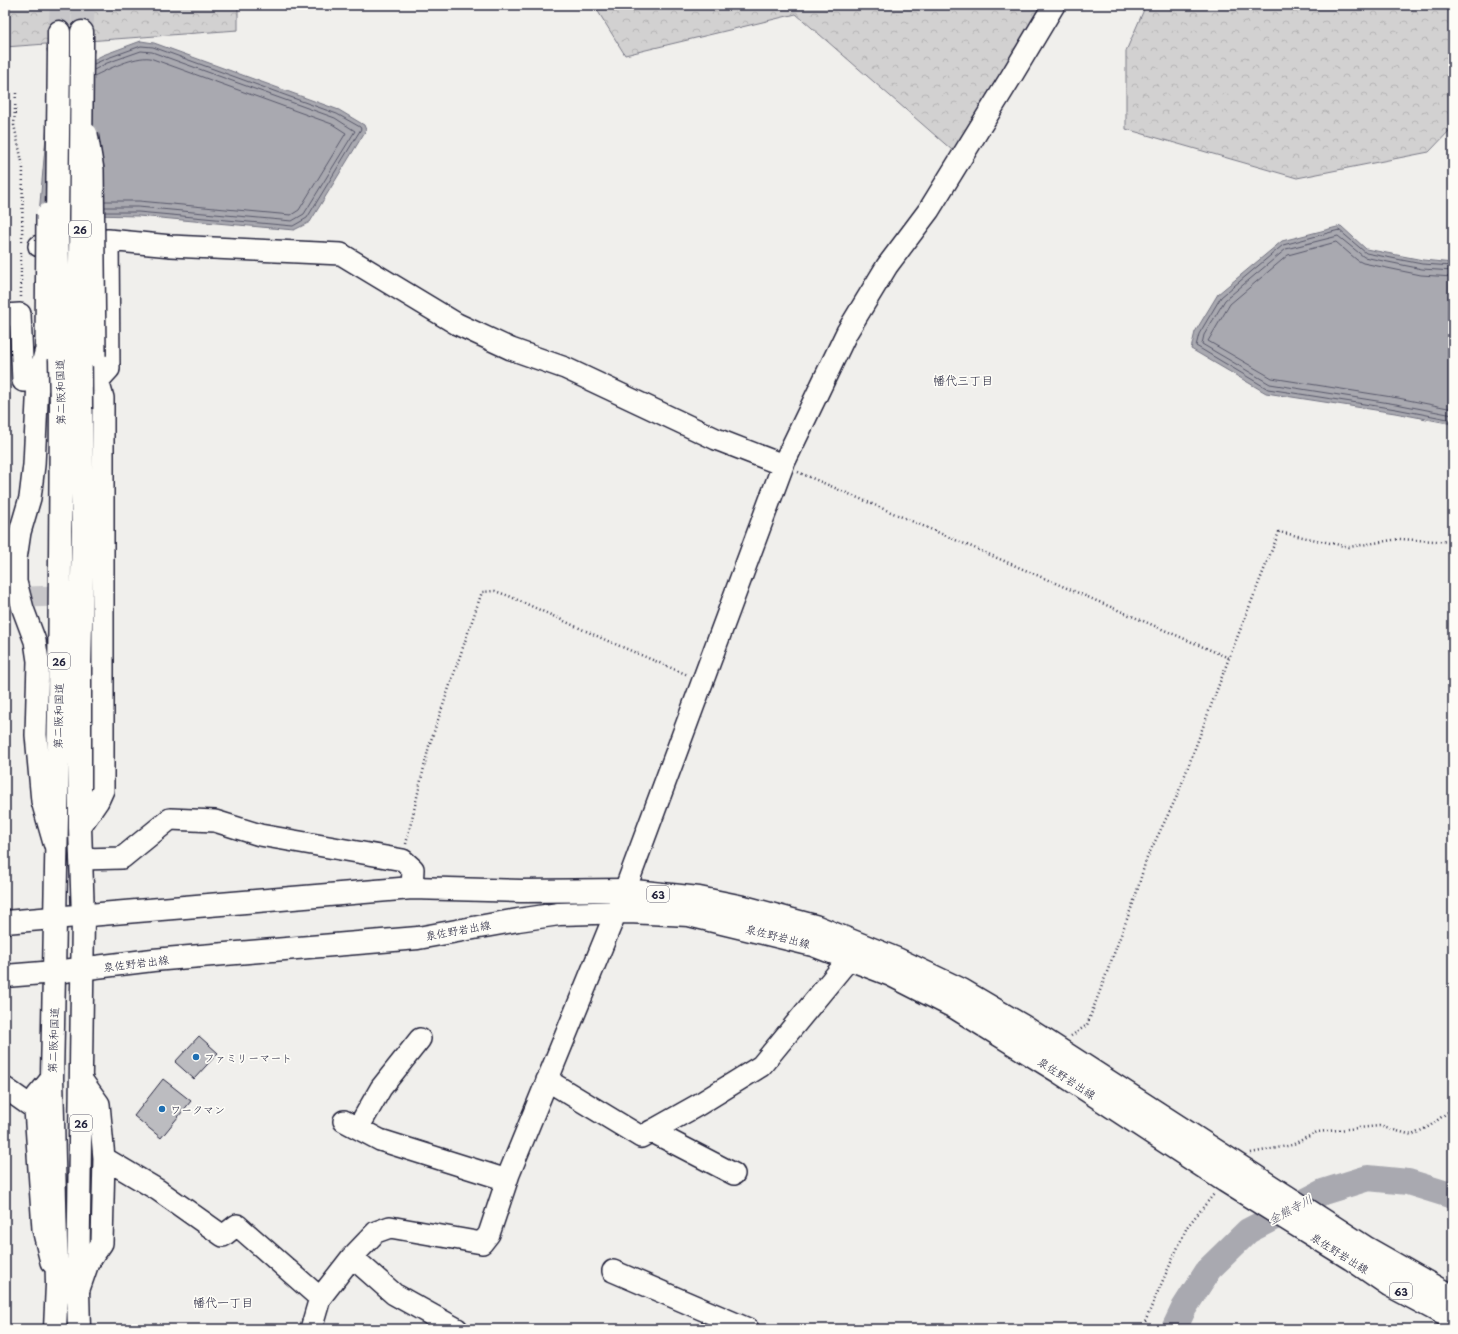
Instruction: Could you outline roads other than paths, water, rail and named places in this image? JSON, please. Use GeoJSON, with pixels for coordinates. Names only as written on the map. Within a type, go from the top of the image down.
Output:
{"type":"FeatureCollection","features":[{"type":"Feature","properties":{"kind":"main road","name":"第二阪和国道"},"geometry":{"type":"LineString","coordinates":[[59,40],[57,219],[71,407],[84,530],[80,668],[80,827],[83,916],[78,1292],[79,1329]]}},
{"type":"Feature","properties":{"kind":"main road","name":"第二阪和国道"},"geometry":{"type":"LineString","coordinates":[[55,1329],[57,1284],[52,1078],[59,704],[71,407],[80,264],[82,41]]}},
{"type":"Feature","properties":{"kind":"main road","name":"泉佐野岩出線"},"geometry":{"type":"LineString","coordinates":[[5,922],[412,888],[521,891],[625,890],[699,898],[748,908],[815,926],[897,958],[962,990],[1024,1026],[1057,1048],[1232,1174]]}},
{"type":"Feature","properties":{"kind":"main road","name":"泉佐野岩出線"},"geometry":{"type":"LineString","coordinates":[[5,976],[55,972],[153,960],[418,938],[559,914],[616,912],[689,915],[813,945],[891,975],[954,1007],[1059,1072],[1232,1174],[1358,1253],[1453,1297]]}},
{"type":"Feature","properties":{"kind":"main road","name":"泉佐野岩出線"},"geometry":{"type":"LineString","coordinates":[[1358,1253],[1389,1285],[1453,1319]]}},
{"type":"Feature","properties":{"kind":"street"},"geometry":{"type":"LineString","coordinates":[[311,1329],[320,1298],[352,1257],[376,1232],[390,1227],[482,1244],[489,1234],[507,1180],[625,890],[783,465],[847,332],[886,266],[929,210],[1054,5]]}},
{"type":"Feature","properties":{"kind":"street"},"geometry":{"type":"LineString","coordinates":[[80,827],[98,801],[103,790],[96,594],[103,398],[98,381],[95,356],[93,170],[81,96]]}},
{"type":"Feature","properties":{"kind":"street"},"geometry":{"type":"LineString","coordinates":[[38,380],[46,349],[47,207],[58,116]]}},
{"type":"Feature","properties":{"kind":"street"},"geometry":{"type":"LineString","coordinates":[[56,851],[42,801],[36,735],[38,661],[35,641],[24,597],[16,582],[16,560],[20,532],[30,498],[34,464],[38,380],[38,246],[108,240],[171,246],[341,254],[457,324],[511,350],[565,368],[716,439],[783,465]]}},
{"type":"Feature","properties":{"kind":"street"},"geometry":{"type":"LineString","coordinates":[[13,315],[23,381],[98,381],[109,369],[108,240]]}},
{"type":"Feature","properties":{"kind":"street"},"geometry":{"type":"LineString","coordinates":[[81,859],[122,858],[170,818],[215,821],[260,835],[403,860],[413,869],[412,888]]}},
{"type":"Feature","properties":{"kind":"street"},"geometry":{"type":"LineString","coordinates":[[547,1080],[641,1137],[698,1105],[761,1066],[849,959]]}},
{"type":"Feature","properties":{"kind":"street"},"geometry":{"type":"LineString","coordinates":[[420,1039],[351,1125],[380,1140],[507,1180]]}},
{"type":"Feature","properties":{"kind":"street"},"geometry":{"type":"LineString","coordinates":[[52,1078],[37,1096],[35,1109],[43,1229],[57,1284]]}},
{"type":"Feature","properties":{"kind":"street"},"geometry":{"type":"LineString","coordinates":[[78,1292],[88,1263],[102,1243],[104,1158],[99,1104],[81,1079]]}},
{"type":"Feature","properties":{"kind":"street"},"geometry":{"type":"LineString","coordinates":[[5,1088],[35,1109]]}},
{"type":"Feature","properties":{"kind":"street"},"geometry":{"type":"LineString","coordinates":[[651,1131],[734,1174]]}},
{"type":"Feature","properties":{"kind":"street"},"geometry":{"type":"LineString","coordinates":[[104,1158],[158,1190],[223,1236],[237,1225],[320,1298]]}},
{"type":"Feature","properties":{"kind":"street"},"geometry":{"type":"LineString","coordinates":[[352,1257],[394,1294],[457,1329]]}},
{"type":"Feature","properties":{"kind":"street"},"geometry":{"type":"LineString","coordinates":[[613,1271],[748,1329]]}},
{"type":"Feature","properties":{"kind":"water"},"geometry":{"type":"Polygon","coordinates":[[[141,41],[154,43],[339,110],[364,125],[366,130],[310,222],[294,230],[138,216],[39,214],[51,81],[103,55],[141,41]]]}},
{"type":"Feature","properties":{"kind":"water"},"geometry":{"type":"Polygon","coordinates":[[[1341,226],[1366,249],[1423,260],[1453,263],[1453,424],[1395,413],[1266,393],[1191,349],[1195,332],[1218,294],[1282,241],[1341,226]]]}},
{"type":"Feature","properties":{"kind":"waterway","name":"金熊寺川"},"geometry":{"type":"LineString","coordinates":[[1174,1329],[1184,1308],[1209,1269],[1248,1231],[1323,1192],[1368,1178],[1408,1182],[1453,1196]]}},
{"type":"Feature","properties":{"kind":"tunnel"},"geometry":{"type":"LineString","coordinates":[[59,32],[61,5]]}},
{"type":"Feature","properties":{"kind":"tunnel"},"geometry":{"type":"LineString","coordinates":[[82,32],[84,5]]}},
{"type":"Feature","properties":{"kind":"tunnel"},"geometry":{"type":"LineString","coordinates":[[28,597],[77,595]]}},
{"type":"Feature","properties":{"kind":"place","name":"ファミリーマート"},"geometry":{"type":"Point","coordinates":[196,1057]}},
{"type":"Feature","properties":{"kind":"place","name":"ワークマン"},"geometry":{"type":"Point","coordinates":[162,1109]}},
{"type":"Feature","properties":{"kind":"district","name":"幡代三丁目"},"geometry":{"type":"Point","coordinates":[963,380]}},
{"type":"Feature","properties":{"kind":"district","name":"幡代一丁目"},"geometry":{"type":"Point","coordinates":[223,1302]}}]}
